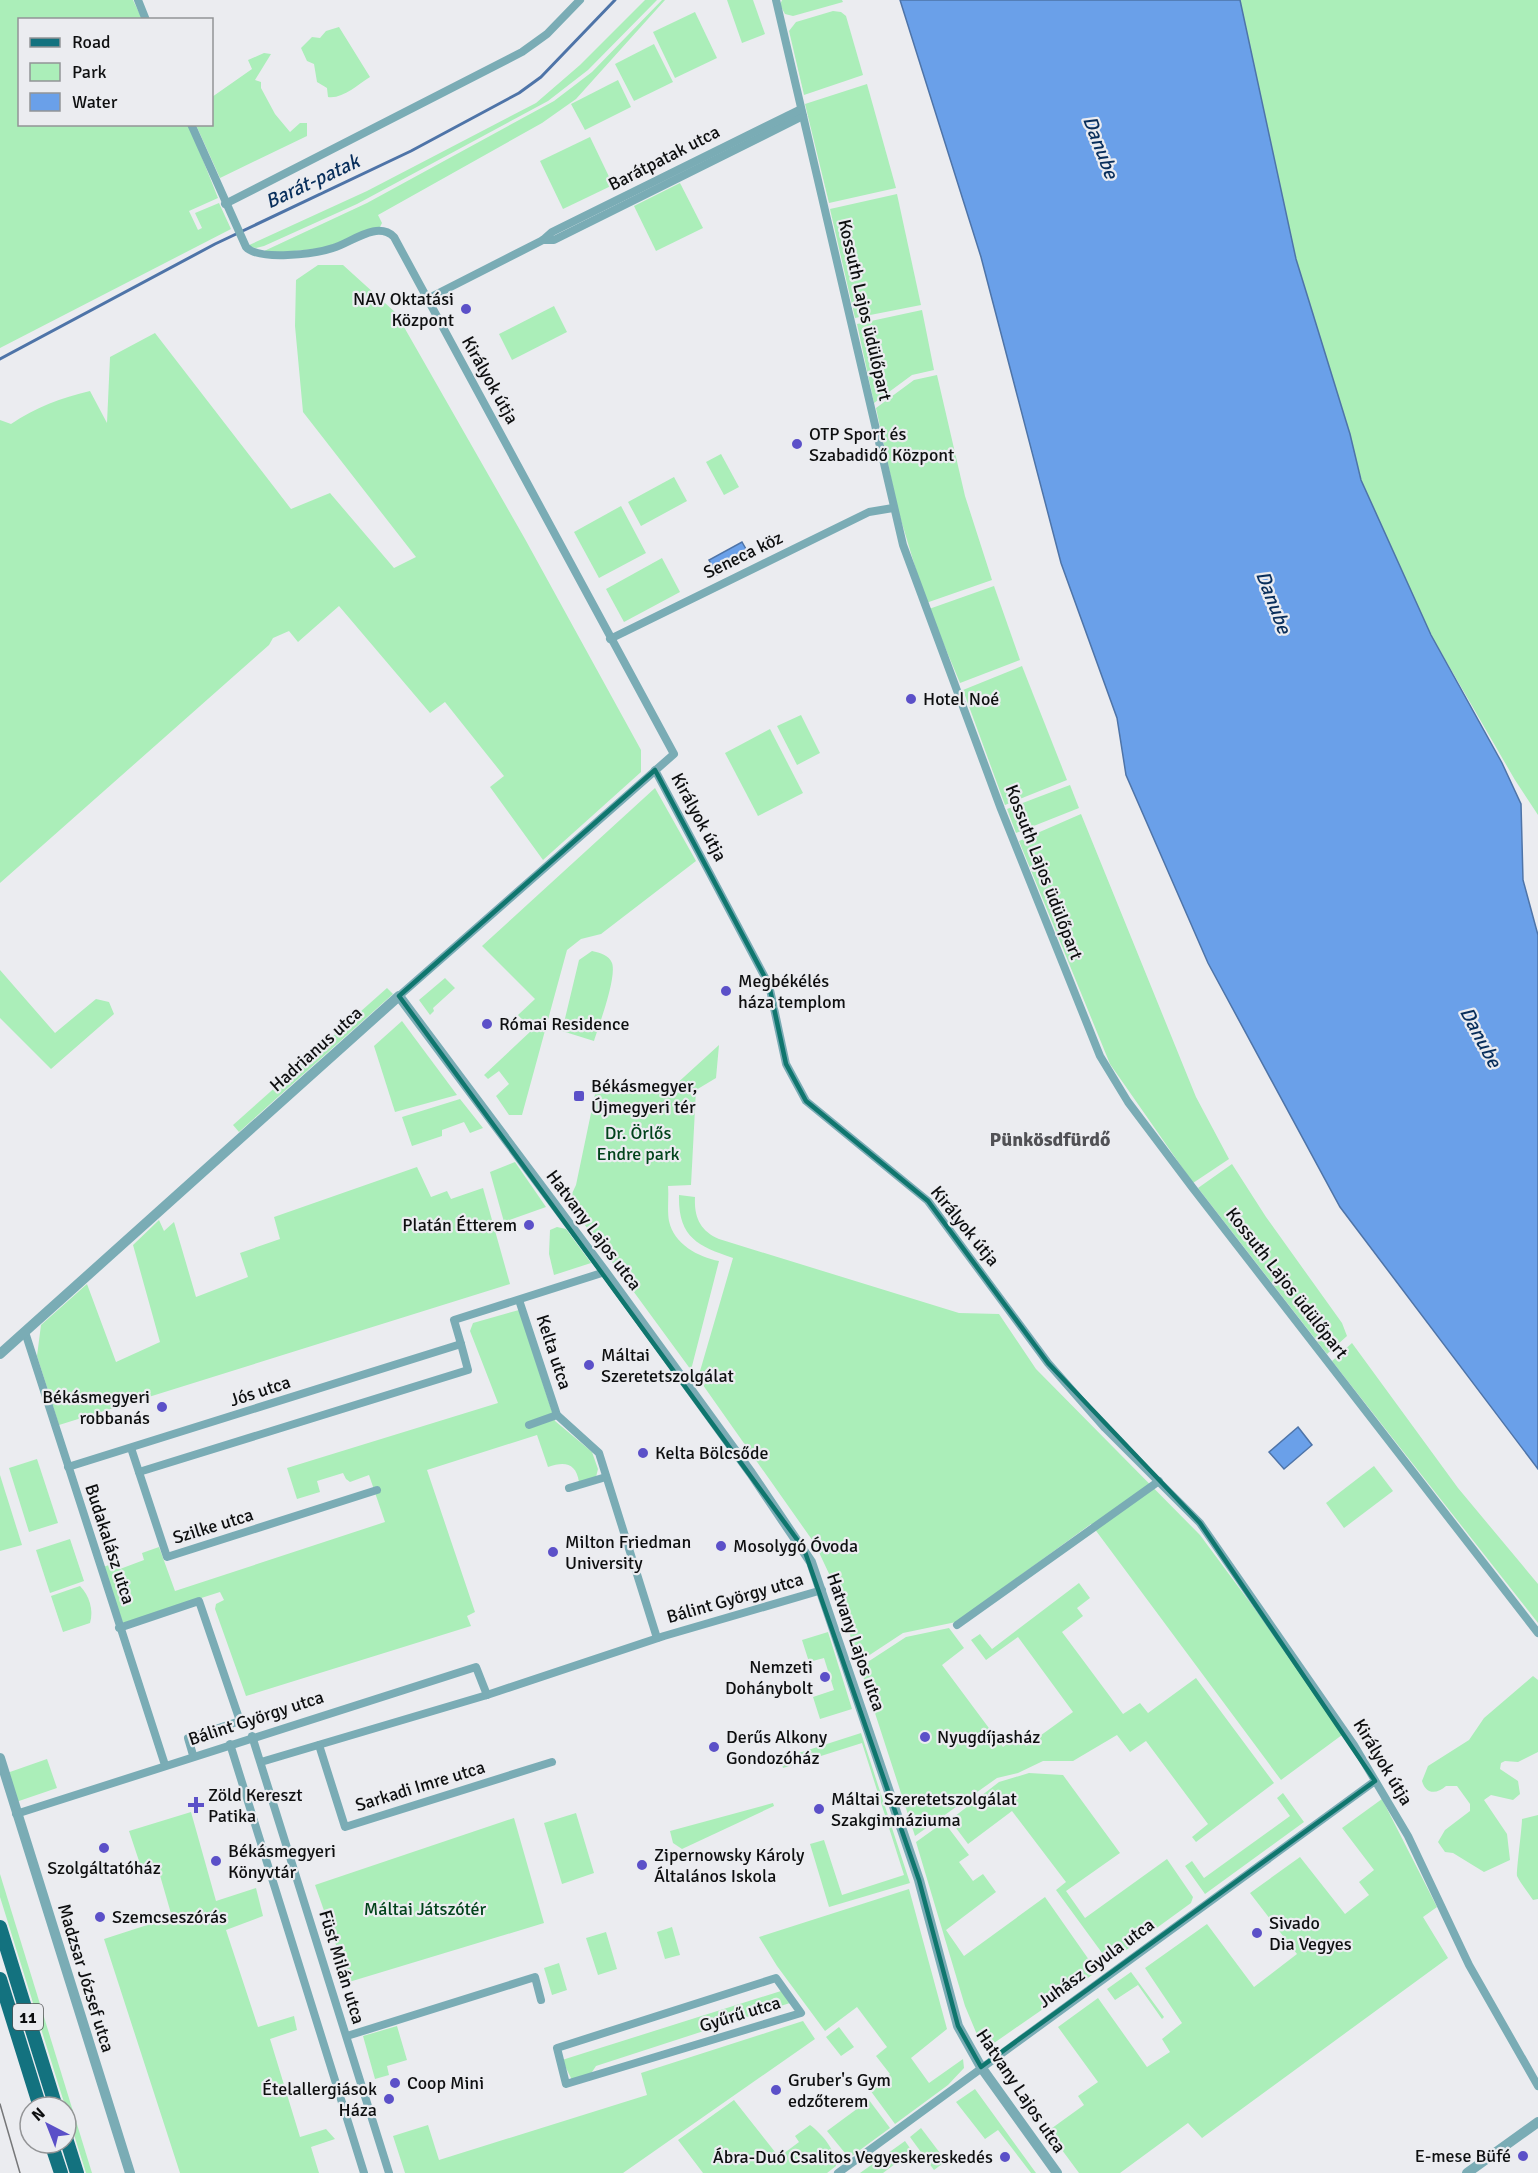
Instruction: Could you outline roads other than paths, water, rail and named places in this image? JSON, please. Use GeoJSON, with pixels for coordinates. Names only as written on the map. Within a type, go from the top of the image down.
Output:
{"type":"FeatureCollection","features":[{"type":"Feature","properties":{"kind":"main road","name":"11"},"geometry":{"type":"LineString","coordinates":[[0,1927],[52,2095]]}},
{"type":"Feature","properties":{"kind":"main road","name":"11"},"geometry":{"type":"LineString","coordinates":[[0,1979],[36,2095]]}},
{"type":"Feature","properties":{"kind":"main road"},"geometry":{"type":"LineString","coordinates":[[55,2155],[61,2173]]}},
{"type":"Feature","properties":{"kind":"main road"},"geometry":{"type":"LineString","coordinates":[[71,2155],[77,2173]]}},
{"type":"Feature","properties":{"kind":"street"},"geometry":{"type":"LineString","coordinates":[[138,0],[145,18]]}},
{"type":"Feature","properties":{"kind":"street"},"geometry":{"type":"LineString","coordinates":[[192,126],[226,207],[522,52],[547,34],[580,0]]}},
{"type":"Feature","properties":{"kind":"street","name":"Kossuth Lajos üdülőpart"},"geometry":{"type":"LineString","coordinates":[[776,0],[893,508],[924,608],[1092,1038],[1111,1075],[1192,1187],[1538,1633]]}},
{"type":"Feature","properties":{"kind":"street","name":"Barátpatak utca"},"geometry":{"type":"LineString","coordinates":[[427,299],[543,240],[554,240],[802,113]]}},
{"type":"Feature","properties":{"kind":"street","name":"Királyok útja"},"geometry":{"type":"LineString","coordinates":[[226,207],[249,250],[265,256],[332,249],[372,232],[389,232],[674,753],[655,770],[769,986],[786,1064],[806,1101],[928,1201],[1048,1363],[1105,1428],[1159,1481],[1207,1533],[1335,1716],[1408,1836],[1469,1965],[1538,2086]]}},
{"type":"Feature","properties":{"kind":"street","name":"Seneca köz"},"geometry":{"type":"LineString","coordinates":[[610,639],[869,512],[893,508]]}},
{"type":"Feature","properties":{"kind":"street","name":"Hadrianus utca"},"geometry":{"type":"LineString","coordinates":[[0,1354],[655,770]]}},
{"type":"Feature","properties":{"kind":"street","name":"Hatvany Lajos utca"},"geometry":{"type":"LineString","coordinates":[[399,996],[605,1272],[804,1549],[822,1590],[919,1880],[958,2026],[981,2067],[1057,2173]]}},
{"type":"Feature","properties":{"kind":"street"},"geometry":{"type":"LineString","coordinates":[[139,1472],[468,1370],[454,1320],[605,1272]]}},
{"type":"Feature","properties":{"kind":"street","name":"Kelta utca"},"geometry":{"type":"LineString","coordinates":[[519,1300],[558,1415],[599,1453],[657,1638]]}},
{"type":"Feature","properties":{"kind":"street","name":"Budakalász utca"},"geometry":{"type":"LineString","coordinates":[[25,1332],[165,1765]]}},
{"type":"Feature","properties":{"kind":"street","name":"Jós utca"},"geometry":{"type":"LineString","coordinates":[[68,1467],[461,1344]]}},
{"type":"Feature","properties":{"kind":"street","name":"Kelta utca"},"geometry":{"type":"LineString","coordinates":[[529,1425],[558,1415]]}},
{"type":"Feature","properties":{"kind":"street","name":"Szilke utca"},"geometry":{"type":"LineString","coordinates":[[131,1448],[167,1557],[377,1490]]}},
{"type":"Feature","properties":{"kind":"street"},"geometry":{"type":"LineString","coordinates":[[569,1488],[606,1477]]}},
{"type":"Feature","properties":{"kind":"street"},"geometry":{"type":"LineString","coordinates":[[957,1625],[1159,1481]]}},
{"type":"Feature","properties":{"kind":"street","name":"Bálint György utca"},"geometry":{"type":"LineString","coordinates":[[261,1762],[487,1695],[657,1638],[822,1590]]}},
{"type":"Feature","properties":{"kind":"street"},"geometry":{"type":"LineString","coordinates":[[119,1628],[199,1601],[240,1721],[188,1738],[193,1755]]}},
{"type":"Feature","properties":{"kind":"street","name":"Bálint György utca"},"geometry":{"type":"LineString","coordinates":[[16,1814],[252,1736],[476,1666],[487,1695]]}},
{"type":"Feature","properties":{"kind":"street","name":"Füst Milán utca"},"geometry":{"type":"LineString","coordinates":[[252,1736],[389,2173]]}},
{"type":"Feature","properties":{"kind":"street"},"geometry":{"type":"LineString","coordinates":[[230,1744],[364,2173]]}},
{"type":"Feature","properties":{"kind":"street","name":"Sarkadi Imre utca"},"geometry":{"type":"LineString","coordinates":[[320,1745],[345,1827],[552,1761]]}},
{"type":"Feature","properties":{"kind":"street","name":"Madzsar József utca"},"geometry":{"type":"LineString","coordinates":[[0,1758],[130,2173]]}},
{"type":"Feature","properties":{"kind":"street","name":"Juhász Gyula utca"},"geometry":{"type":"LineString","coordinates":[[838,2173],[1375,1781]]}},
{"type":"Feature","properties":{"kind":"street"},"geometry":{"type":"LineString","coordinates":[[347,2036],[535,1977],[542,2000]]}},
{"type":"Feature","properties":{"kind":"street","name":"Gyűrű utca"},"geometry":{"type":"LineString","coordinates":[[776,1978],[801,2013],[648,2060],[566,2084],[557,2048],[776,1978]]}},
{"type":"Feature","properties":{"kind":"street"},"geometry":{"type":"LineString","coordinates":[[1467,2173],[1538,2122]]}},
{"type":"Feature","properties":{"kind":"water","name":"Danube"},"geometry":{"type":"Polygon","coordinates":[[[900,0],[1240,0],[1296,259],[1350,434],[1361,480],[1431,635],[1502,763],[1521,804],[1523,880],[1538,935],[1538,1469],[1340,1207],[1208,963],[1126,775],[1117,718],[1061,563],[981,257],[900,0]]]}},
{"type":"Feature","properties":{"kind":"water"},"geometry":{"type":"Polygon","coordinates":[[[742,542],[750,556],[717,575],[709,560],[742,542]]]}},
{"type":"Feature","properties":{"kind":"water"},"geometry":{"type":"Polygon","coordinates":[[[1298,1427],[1312,1445],[1284,1469],[1269,1452],[1298,1427]]]}},
{"type":"Feature","properties":{"kind":"waterway","name":"Barát-patak"},"geometry":{"type":"LineString","coordinates":[[0,359],[215,244],[411,151],[519,93],[541,77],[615,0]]}},
{"type":"Feature","properties":{"kind":"tram line"},"geometry":{"type":"LineString","coordinates":[[0,2104],[20,2173]]}},
{"type":"Feature","properties":{"kind":"place","name":"NAV Oktatási Központ"},"geometry":{"type":"Point","coordinates":[466,309]}},
{"type":"Feature","properties":{"kind":"place","name":"OTP Sport és Szabadidő Központ"},"geometry":{"type":"Point","coordinates":[797,444]}},
{"type":"Feature","properties":{"kind":"place","name":"Hotel Noé"},"geometry":{"type":"Point","coordinates":[911,699]}},
{"type":"Feature","properties":{"kind":"place","name":"Megbékélés háza templom"},"geometry":{"type":"Point","coordinates":[726,991]}},
{"type":"Feature","properties":{"kind":"place","name":"Római Residence"},"geometry":{"type":"Point","coordinates":[487,1024]}},
{"type":"Feature","properties":{"kind":"place","name":"Békásmegyer, Újmegyeri tér"},"geometry":{"type":"Point","coordinates":[579,1096]}},
{"type":"Feature","properties":{"kind":"place","name":"Platán Étterem"},"geometry":{"type":"Point","coordinates":[529,1225]}},
{"type":"Feature","properties":{"kind":"place","name":"Máltai Szeretetszolgálat"},"geometry":{"type":"Point","coordinates":[589,1365]}},
{"type":"Feature","properties":{"kind":"place","name":"Békásmegyeri robbanás"},"geometry":{"type":"Point","coordinates":[162,1407]}},
{"type":"Feature","properties":{"kind":"place","name":"Kelta Bölcsőde"},"geometry":{"type":"Point","coordinates":[643,1453]}},
{"type":"Feature","properties":{"kind":"place","name":"Mosolygó Óvoda"},"geometry":{"type":"Point","coordinates":[721,1546]}},
{"type":"Feature","properties":{"kind":"place","name":"Milton Friedman University"},"geometry":{"type":"Point","coordinates":[553,1552]}},
{"type":"Feature","properties":{"kind":"place","name":"Nemzeti Dohánybolt"},"geometry":{"type":"Point","coordinates":[825,1677]}},
{"type":"Feature","properties":{"kind":"place","name":"Nyugdíjasház"},"geometry":{"type":"Point","coordinates":[925,1737]}},
{"type":"Feature","properties":{"kind":"place","name":"Derűs Alkony Gondozóház"},"geometry":{"type":"Point","coordinates":[714,1747]}},
{"type":"Feature","properties":{"kind":"place","name":"Zöld Kereszt Patika"},"geometry":{"type":"Point","coordinates":[196,1805]}},
{"type":"Feature","properties":{"kind":"place","name":"Máltai Szeretetszolgálat Szakgimnáziuma"},"geometry":{"type":"Point","coordinates":[819,1809]}},
{"type":"Feature","properties":{"kind":"place","name":"Szolgáltatóház"},"geometry":{"type":"Point","coordinates":[104,1848]}},
{"type":"Feature","properties":{"kind":"place","name":"Békásmegyeri Könyvtár"},"geometry":{"type":"Point","coordinates":[216,1861]}},
{"type":"Feature","properties":{"kind":"place","name":"Zipernowsky Károly Általános Iskola"},"geometry":{"type":"Point","coordinates":[642,1865]}},
{"type":"Feature","properties":{"kind":"place","name":"Szemcseszórás"},"geometry":{"type":"Point","coordinates":[100,1917]}},
{"type":"Feature","properties":{"kind":"place","name":"Sivado Dia Vegyes"},"geometry":{"type":"Point","coordinates":[1257,1933]}},
{"type":"Feature","properties":{"kind":"place","name":"Coop Mini"},"geometry":{"type":"Point","coordinates":[395,2083]}},
{"type":"Feature","properties":{"kind":"place","name":"Gruber's Gym edzőterem"},"geometry":{"type":"Point","coordinates":[776,2090]}},
{"type":"Feature","properties":{"kind":"place","name":"Ételallergiások Háza"},"geometry":{"type":"Point","coordinates":[389,2099]}},
{"type":"Feature","properties":{"kind":"place","name":"E-mese Büfé"},"geometry":{"type":"Point","coordinates":[1523,2156]}},
{"type":"Feature","properties":{"kind":"place","name":"Ábra-Duó Csalitos Vegyeskereskedés"},"geometry":{"type":"Point","coordinates":[1005,2157]}},
{"type":"Feature","properties":{"kind":"district","name":"Pünkösdfürdő"},"geometry":{"type":"Point","coordinates":[1050,1139]}},
{"type":"Feature","properties":{"kind":"park label","name":"Dr. Örlős Endre park"},"geometry":{"type":"Point","coordinates":[638,1143]}},
{"type":"Feature","properties":{"kind":"park label","name":"Máltai Játszótér"},"geometry":{"type":"Point","coordinates":[425,1909]}}]}
